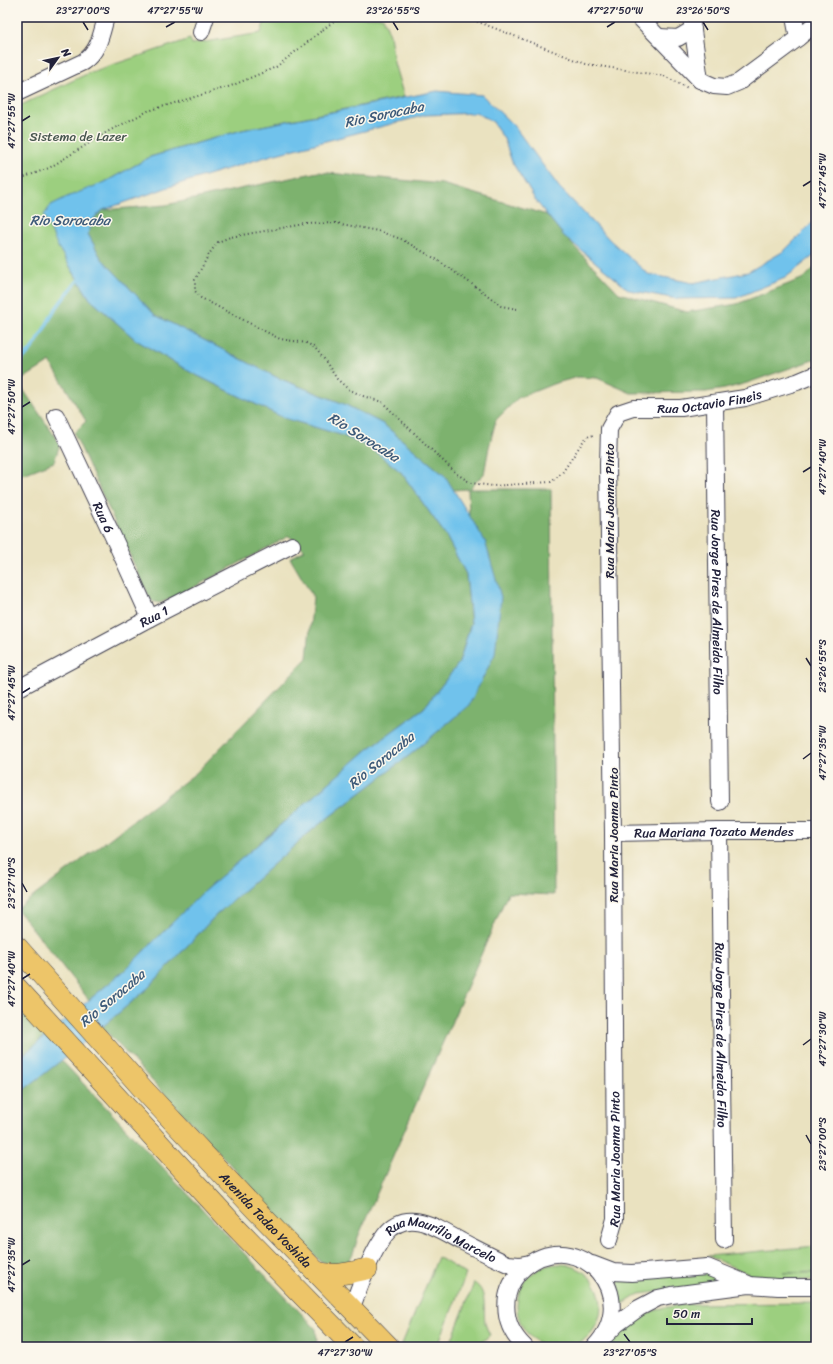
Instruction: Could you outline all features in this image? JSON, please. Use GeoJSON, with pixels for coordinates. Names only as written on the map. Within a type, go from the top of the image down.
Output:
{"type":"FeatureCollection","features":[{"type":"Feature","properties":{"kind":"main road","name":"Avenida Tadao Yoshida"},"geometry":{"type":"LineString","coordinates":[[17,947],[144,1090],[389,1347]]}},
{"type":"Feature","properties":{"kind":"main road","name":"Avenida Tadao Yoshida"},"geometry":{"type":"LineString","coordinates":[[17,988],[344,1344]]}},
{"type":"Feature","properties":{"kind":"main road"},"geometry":{"type":"LineString","coordinates":[[316,1272],[328,1275],[342,1275],[367,1270]]}},
{"type":"Feature","properties":{"kind":"main road"},"geometry":{"type":"LineString","coordinates":[[344,1344],[352,1307]]}},
{"type":"Feature","properties":{"kind":"street"},"geometry":{"type":"LineString","coordinates":[[17,93],[84,62],[91,57],[97,48],[106,17]]}},
{"type":"Feature","properties":{"kind":"street"},"geometry":{"type":"LineString","coordinates":[[639,17],[660,37],[696,84],[727,87],[739,82],[816,23]]}},
{"type":"Feature","properties":{"kind":"street"},"geometry":{"type":"LineString","coordinates":[[794,17],[798,38]]}},
{"type":"Feature","properties":{"kind":"street"},"geometry":{"type":"LineString","coordinates":[[692,23],[696,84]]}},
{"type":"Feature","properties":{"kind":"street"},"geometry":{"type":"LineString","coordinates":[[660,37],[678,38],[692,23]]}},
{"type":"Feature","properties":{"kind":"street","name":"Rua Octavio Fineis"},"geometry":{"type":"LineString","coordinates":[[603,432],[618,413],[633,408],[681,408],[745,398],[797,382],[816,374]]}},
{"type":"Feature","properties":{"kind":"street","name":"Rua Jorge Pires de Almeida Filho"},"geometry":{"type":"LineString","coordinates":[[716,403],[720,802]]}},
{"type":"Feature","properties":{"kind":"street","name":"Rua 6"},"geometry":{"type":"LineString","coordinates":[[56,416],[117,544],[150,618]]}},
{"type":"Feature","properties":{"kind":"street","name":"Rua Maria Joanna Pinto"},"geometry":{"type":"LineString","coordinates":[[603,432],[608,465],[613,833],[615,1219],[609,1240]]}},
{"type":"Feature","properties":{"kind":"street","name":"Rua 1"},"geometry":{"type":"LineString","coordinates":[[17,689],[150,618],[292,545]]}},
{"type":"Feature","properties":{"kind":"street","name":"Rua Jorge Pires de Almeida Filho"},"geometry":{"type":"LineString","coordinates":[[719,831],[724,1240]]}},
{"type":"Feature","properties":{"kind":"street","name":"Rua Mariana Tozato Mendes"},"geometry":{"type":"LineString","coordinates":[[613,833],[816,831]]}},
{"type":"Feature","properties":{"kind":"street","name":"Rua Maurílio Marcelo"},"geometry":{"type":"LineString","coordinates":[[352,1307],[367,1270],[384,1235],[399,1223],[408,1221],[427,1223],[508,1264],[519,1265],[530,1263]]}},
{"type":"Feature","properties":{"kind":"street","name":"Rua Maurílio Marcelo"},"geometry":{"type":"LineString","coordinates":[[525,1347],[514,1334],[509,1325],[506,1305],[511,1286],[519,1273],[530,1263],[539,1258],[558,1254],[573,1256],[586,1262],[601,1275],[607,1284],[611,1298],[612,1313],[610,1323],[597,1345]]}},
{"type":"Feature","properties":{"kind":"street"},"geometry":{"type":"LineString","coordinates":[[586,1262],[605,1270],[632,1273],[707,1267],[749,1285]]}},
{"type":"Feature","properties":{"kind":"street"},"geometry":{"type":"LineString","coordinates":[[597,1345],[617,1324],[638,1308],[658,1298],[749,1285],[816,1287]]}},
{"type":"Feature","properties":{"kind":"path"},"geometry":{"type":"LineString","coordinates":[[17,180],[49,168],[107,132],[148,111],[231,86],[276,67],[339,17]]}},
{"type":"Feature","properties":{"kind":"path"},"geometry":{"type":"LineString","coordinates":[[466,17],[586,64],[664,76],[696,84]]}},
{"type":"Feature","properties":{"kind":"path"},"geometry":{"type":"LineString","coordinates":[[517,309],[501,306],[436,259],[401,239],[378,231],[336,223],[305,224],[230,237],[218,242],[209,254],[195,280],[195,291],[201,298],[280,339],[307,343],[315,348],[337,379],[348,389],[382,402],[446,464],[457,474],[471,483],[494,486],[551,482],[562,473],[584,440],[589,436],[603,432]]}},
{"type":"Feature","properties":{"kind":"green space","name":"Sistema de Lazer"},"geometry":{"type":"Polygon","coordinates":[[[266,17],[383,17],[390,35],[394,63],[404,97],[242,130],[150,157],[105,182],[58,247],[78,280],[62,300],[33,347],[17,363],[17,107],[91,72],[190,39],[192,44],[261,33],[266,17]]]}},
{"type":"Feature","properties":{"kind":"green space"},"geometry":{"type":"Polygon","coordinates":[[[318,172],[442,184],[547,215],[564,236],[619,293],[687,312],[737,304],[804,278],[816,266],[816,359],[747,383],[706,392],[631,393],[597,378],[578,377],[553,384],[518,398],[496,420],[484,474],[469,489],[551,489],[554,895],[508,893],[358,1237],[353,1253],[346,1264],[336,1267],[319,1260],[102,1027],[148,988],[215,916],[312,830],[411,754],[469,705],[485,542],[469,516],[468,489],[453,490],[445,476],[383,424],[344,404],[278,378],[155,315],[101,258],[88,234],[94,218],[103,210],[166,205],[318,172]]]}},
{"type":"Feature","properties":{"kind":"green space"},"geometry":{"type":"Polygon","coordinates":[[[78,280],[90,299],[136,340],[192,373],[284,418],[341,435],[371,448],[401,472],[445,534],[466,574],[471,623],[459,663],[424,708],[367,750],[203,892],[131,965],[89,1000],[17,909],[196,773],[307,658],[313,597],[290,558],[305,550],[289,536],[176,597],[159,603],[151,601],[74,433],[86,421],[50,362],[18,382],[60,444],[54,462],[17,475],[17,363],[33,347],[62,300],[78,280]]]}},
{"type":"Feature","properties":{"kind":"green space"},"geometry":{"type":"Polygon","coordinates":[[[17,1002],[46,1036],[17,1060],[17,1002]]]}},
{"type":"Feature","properties":{"kind":"green space"},"geometry":{"type":"Polygon","coordinates":[[[61,1060],[316,1329],[317,1340],[315,1347],[17,1347],[17,1095],[61,1060]]]}},
{"type":"Feature","properties":{"kind":"green space"},"geometry":{"type":"Polygon","coordinates":[[[816,1246],[816,1272],[783,1273],[816,1273],[816,1280],[758,1280],[639,1294],[620,1306],[619,1285],[615,1275],[708,1272],[719,1276],[749,1274],[708,1256],[816,1246]]]}},
{"type":"Feature","properties":{"kind":"green space"},"geometry":{"type":"Polygon","coordinates":[[[438,1257],[466,1274],[437,1347],[404,1347],[402,1344],[438,1257]]]}},
{"type":"Feature","properties":{"kind":"green space"},"geometry":{"type":"Polygon","coordinates":[[[551,1264],[567,1264],[583,1271],[594,1282],[601,1298],[601,1314],[598,1322],[589,1336],[583,1341],[567,1348],[551,1348],[535,1341],[524,1330],[517,1314],[517,1298],[524,1282],[535,1271],[551,1264]]]}},
{"type":"Feature","properties":{"kind":"green space"},"geometry":{"type":"Polygon","coordinates":[[[474,1283],[478,1286],[483,1295],[485,1323],[490,1335],[476,1347],[449,1347],[474,1283]]]}},
{"type":"Feature","properties":{"kind":"green space"},"geometry":{"type":"Polygon","coordinates":[[[816,1303],[816,1347],[607,1347],[624,1326],[657,1309],[686,1304],[816,1303]]]}},
{"type":"Feature","properties":{"kind":"water","name":"Rio Sorocaba"},"geometry":{"type":"Polygon","coordinates":[[[437,91],[482,95],[514,126],[559,187],[611,241],[648,274],[693,283],[748,272],[784,251],[816,219],[816,254],[785,278],[736,298],[677,299],[629,290],[564,236],[536,201],[512,162],[504,139],[493,122],[477,113],[426,115],[272,155],[169,187],[103,210],[94,218],[88,234],[101,258],[155,315],[278,378],[344,404],[383,424],[445,476],[485,541],[501,597],[495,654],[469,705],[411,754],[312,830],[215,916],[148,988],[81,1045],[17,1095],[17,1060],[125,970],[203,892],[367,750],[424,708],[459,663],[471,623],[466,574],[445,534],[401,472],[371,448],[341,435],[284,418],[192,373],[136,340],[90,299],[58,247],[44,215],[51,205],[105,182],[150,157],[242,130],[437,91]]]}},
{"type":"Feature","properties":{"kind":"waterway"},"geometry":{"type":"LineString","coordinates":[[17,363],[33,347],[56,308],[80,278]]}}]}
